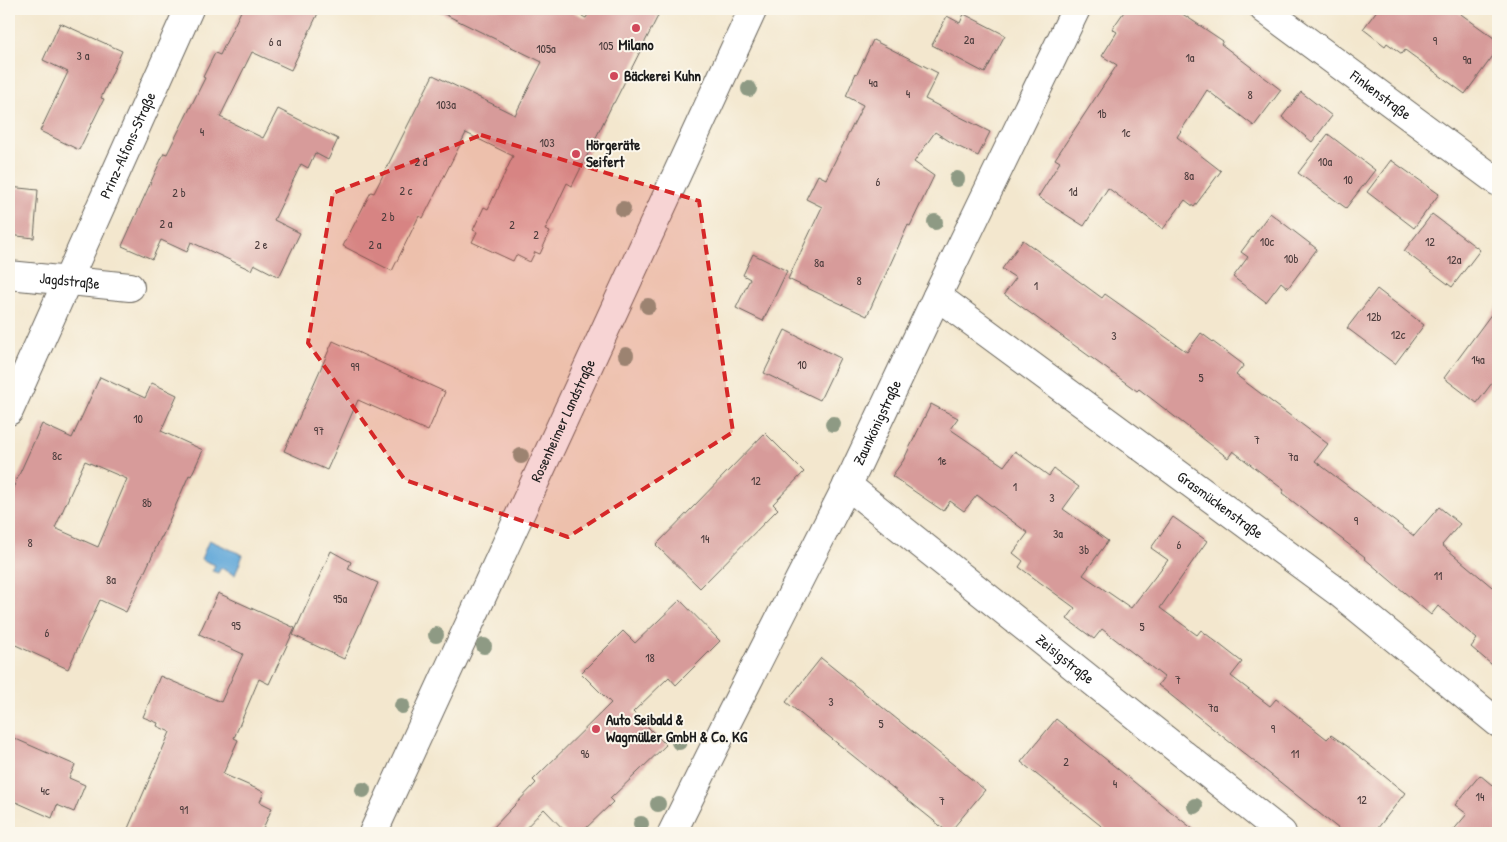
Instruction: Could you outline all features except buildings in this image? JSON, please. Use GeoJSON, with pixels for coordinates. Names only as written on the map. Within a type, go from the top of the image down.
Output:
{"type":"FeatureCollection","features":[{"type":"Feature","properties":{"kind":"street","name":"Prinz-Alfons-Straße"},"geometry":{"type":"LineString","coordinates":[[9,411],[189,9]]}},
{"type":"Feature","properties":{"kind":"street","name":"Rosenheimer Landstraße"},"geometry":{"type":"LineString","coordinates":[[373,833],[753,9]]}},
{"type":"Feature","properties":{"kind":"street","name":"Zaunkönigstraße"},"geometry":{"type":"LineString","coordinates":[[672,833],[848,485],[936,296],[1076,9]]}},
{"type":"Feature","properties":{"kind":"street","name":"Finkenstraße"},"geometry":{"type":"LineString","coordinates":[[1264,9],[1498,182]]}},
{"type":"Feature","properties":{"kind":"street","name":"Jagdstraße"},"geometry":{"type":"LineString","coordinates":[[9,275],[130,287]]}},
{"type":"Feature","properties":{"kind":"street","name":"Grasmückenstraße"},"geometry":{"type":"LineString","coordinates":[[936,296],[1338,592],[1498,723]]}},
{"type":"Feature","properties":{"kind":"street","name":"Zeisigstraße"},"geometry":{"type":"LineString","coordinates":[[848,485],[1282,833]]}},
{"type":"Feature","properties":{"kind":"highlighted area"},"geometry":{"type":"Polygon","coordinates":[[[481,135],[699,201],[733,432],[568,537],[405,480],[308,343],[333,193],[481,135]]]}},
{"type":"Feature","properties":{"kind":"water"},"geometry":{"type":"Polygon","coordinates":[[[209,540],[243,555],[235,575],[221,568],[218,573],[212,571],[215,565],[201,559],[209,540]]]}},
{"type":"Feature","properties":{"kind":"place","name":"Milano"},"geometry":{"type":"Point","coordinates":[636,28]}},
{"type":"Feature","properties":{"kind":"place","name":"Bäckerei Kuhn"},"geometry":{"type":"Point","coordinates":[614,76]}},
{"type":"Feature","properties":{"kind":"place","name":"Hörgeräte Seifert"},"geometry":{"type":"Point","coordinates":[576,154]}},
{"type":"Feature","properties":{"kind":"place","name":"Auto Seibald & Wagmüller GmbH & Co. KG"},"geometry":{"type":"Point","coordinates":[596,729]}}]}
